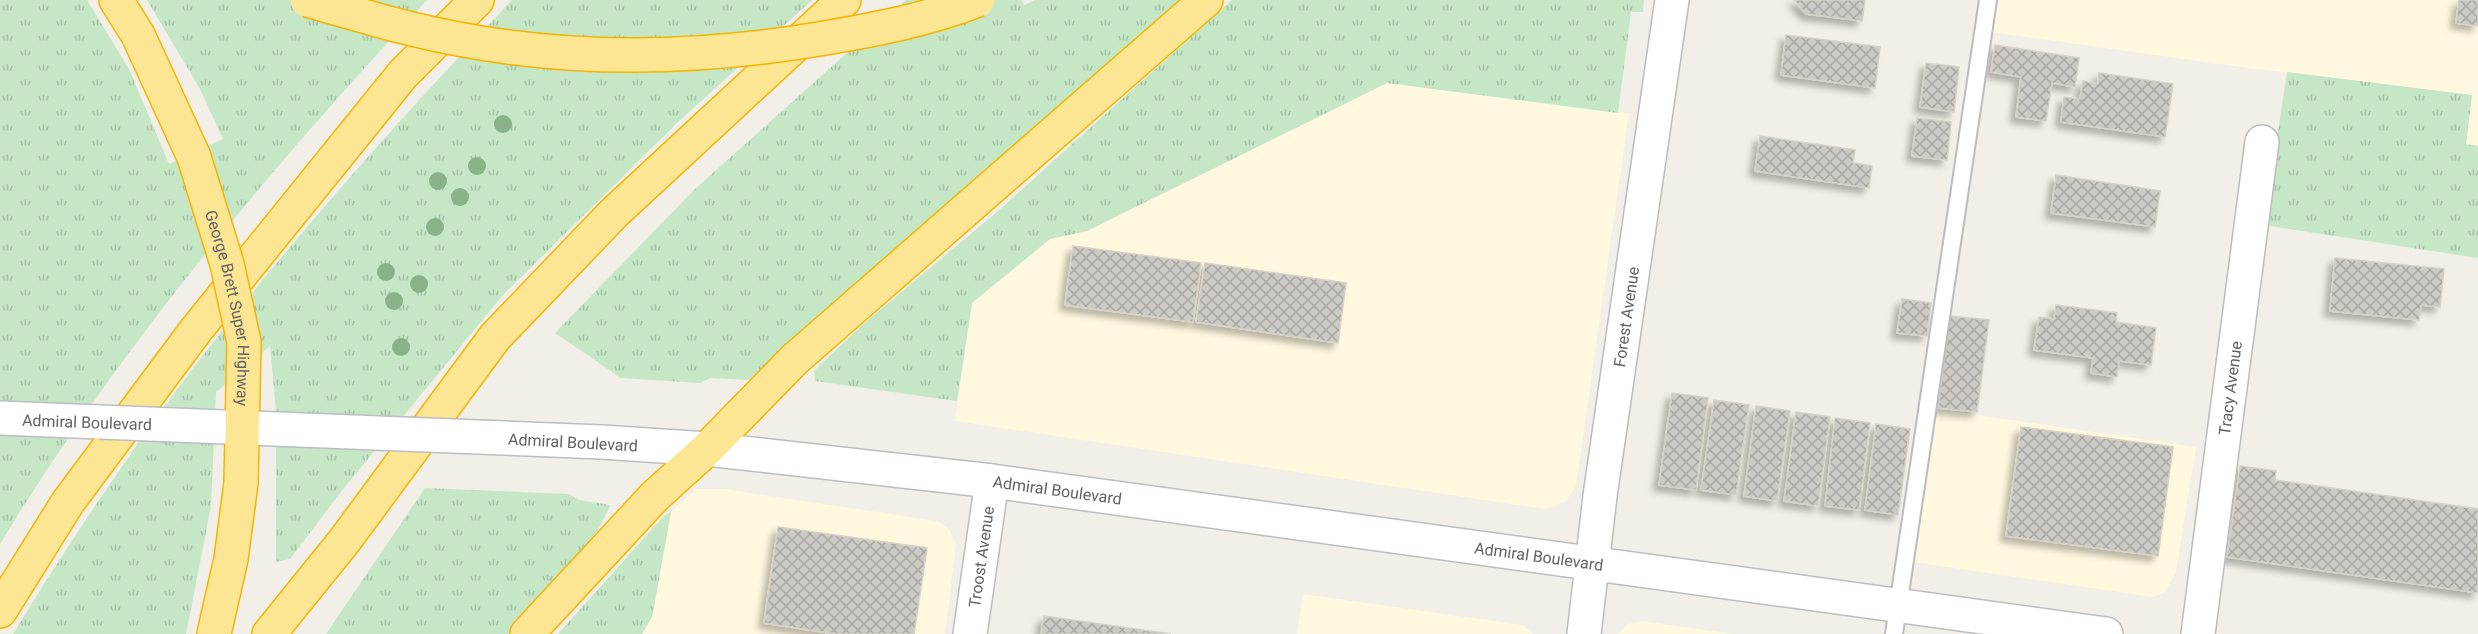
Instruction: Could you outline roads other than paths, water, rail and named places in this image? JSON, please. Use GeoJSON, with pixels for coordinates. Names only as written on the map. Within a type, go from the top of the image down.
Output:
{"type":"FeatureCollection","features":[{"type":"Feature","properties":{"kind":"highway","name":"George Brett Super Highway"},"geometry":{"type":"LineString","coordinates":[[116,0],[138,35],[194,157],[227,264],[244,342],[241,483],[231,559],[214,634]]}},
{"type":"Feature","properties":{"kind":"highway"},"geometry":{"type":"LineString","coordinates":[[307,0],[409,29],[486,43],[552,53],[622,57],[699,55],[781,46],[877,30],[952,10],[978,0]]}},
{"type":"Feature","properties":{"kind":"highway"},"geometry":{"type":"LineString","coordinates":[[0,611],[68,502],[196,330],[403,74],[477,0]]}},
{"type":"Feature","properties":{"kind":"highway"},"geometry":{"type":"LineString","coordinates":[[269,634],[345,540],[495,337],[614,213],[844,0]]}},
{"type":"Feature","properties":{"kind":"highway"},"geometry":{"type":"LineString","coordinates":[[527,634],[655,496],[706,449],[795,359],[1206,0]]}},
{"type":"Feature","properties":{"kind":"street","name":"Forest Avenue"},"geometry":{"type":"LineString","coordinates":[[1584,634],[1592,563],[1672,0]]}},
{"type":"Feature","properties":{"kind":"street","name":"Tracy Avenue"},"geometry":{"type":"LineString","coordinates":[[2198,634],[2262,142]]}},
{"type":"Feature","properties":{"kind":"street","name":"Admiral Boulevard"},"geometry":{"type":"LineString","coordinates":[[0,418],[602,442],[706,449],[992,481],[1592,563],[1896,620],[2106,634]]}},
{"type":"Feature","properties":{"kind":"street","name":"Troost Avenue"},"geometry":{"type":"LineString","coordinates":[[970,634],[992,481]]}},
{"type":"Feature","properties":{"kind":"lane"},"geometry":{"type":"LineString","coordinates":[[1896,620],[1988,0]]}}]}
